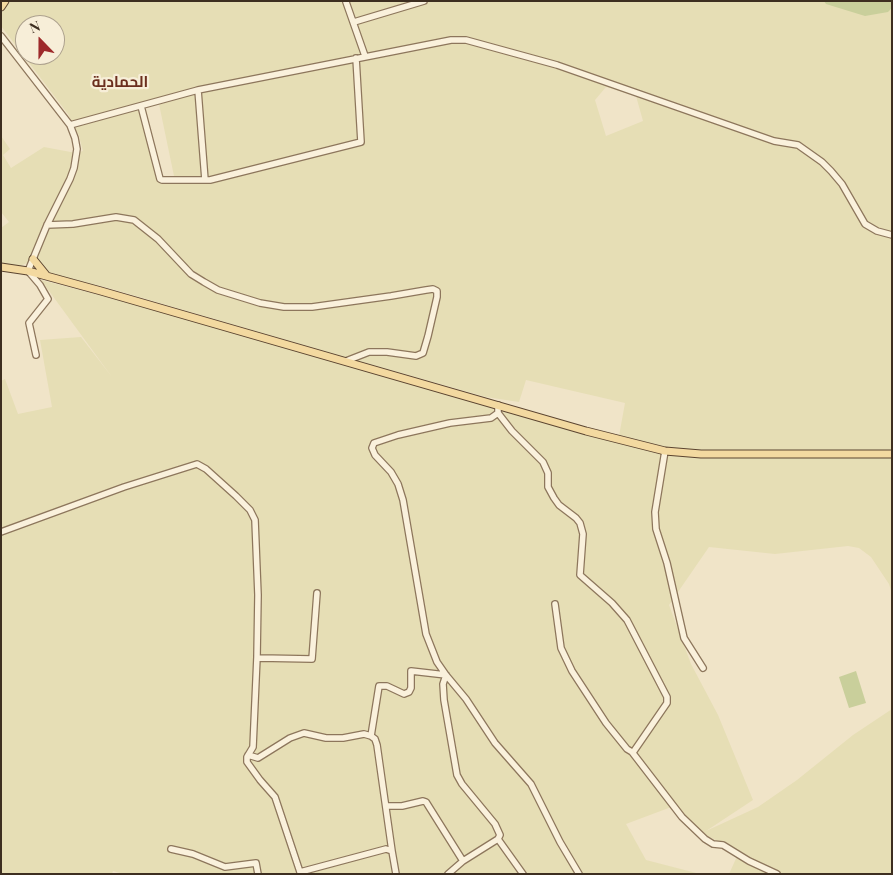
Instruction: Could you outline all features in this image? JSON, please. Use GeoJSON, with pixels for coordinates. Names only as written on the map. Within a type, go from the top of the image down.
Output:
{"type":"FeatureCollection","features":[{"type":"Feature","properties":{"kind":"main road"},"geometry":{"type":"LineString","coordinates":[[1,6],[5,1]]}},
{"type":"Feature","properties":{"kind":"main road"},"geometry":{"type":"LineString","coordinates":[[33,259],[48,277]]}},
{"type":"Feature","properties":{"kind":"main road"},"geometry":{"type":"LineString","coordinates":[[1,267],[28,271],[346,361],[498,409],[665,451],[700,454],[892,454]]}},
{"type":"Feature","properties":{"kind":"street"},"geometry":{"type":"LineString","coordinates":[[354,22],[412,3],[424,1]]}},
{"type":"Feature","properties":{"kind":"street"},"geometry":{"type":"LineString","coordinates":[[346,2],[365,56]]}},
{"type":"Feature","properties":{"kind":"street"},"geometry":{"type":"LineString","coordinates":[[1,36],[70,125],[77,149],[74,168],[28,271],[40,285],[48,299],[29,323],[36,355]]}},
{"type":"Feature","properties":{"kind":"street"},"geometry":{"type":"LineString","coordinates":[[70,125],[198,90],[365,56],[451,40],[466,40],[556,65],[774,141],[798,146],[822,162],[831,171],[842,184],[865,224],[877,231],[892,236]]}},
{"type":"Feature","properties":{"kind":"street"},"geometry":{"type":"LineString","coordinates":[[141,106],[160,179],[216,179],[361,142],[356,58]]}},
{"type":"Feature","properties":{"kind":"street"},"geometry":{"type":"LineString","coordinates":[[198,90],[205,180]]}},
{"type":"Feature","properties":{"kind":"street"},"geometry":{"type":"LineString","coordinates":[[47,225],[73,224],[116,217],[134,220],[158,239],[191,274],[227,294],[260,303],[284,307],[312,307],[433,289],[437,291],[423,353],[416,356],[376,351],[346,361]]}},
{"type":"Feature","properties":{"kind":"street"},"geometry":{"type":"LineString","coordinates":[[579,874],[560,842],[531,784],[496,743],[466,699],[437,662],[426,634],[403,500],[398,484],[391,472],[375,455],[372,448],[374,443],[398,435],[490,418],[498,409],[512,431],[543,462],[548,473],[548,487],[554,498],[559,505],[580,523],[583,534],[580,575],[612,603],[627,620],[667,697],[667,703],[632,752]]}},
{"type":"Feature","properties":{"kind":"street"},"geometry":{"type":"LineString","coordinates":[[665,451],[655,512],[656,529],[667,563],[684,638],[704,668]]}},
{"type":"Feature","properties":{"kind":"street"},"geometry":{"type":"LineString","coordinates":[[1,532],[124,487],[194,464],[201,465],[243,503],[256,520],[257,656],[253,747],[246,759],[248,765],[275,797],[300,873],[381,849],[392,851]]}},
{"type":"Feature","properties":{"kind":"street"},"geometry":{"type":"LineString","coordinates":[[257,656],[259,658],[312,659],[317,593]]}},
{"type":"Feature","properties":{"kind":"street"},"geometry":{"type":"LineString","coordinates":[[555,604],[562,653],[606,723],[627,749],[632,752],[682,816],[704,840],[713,844],[723,845],[749,861],[777,874]]}},
{"type":"Feature","properties":{"kind":"street"},"geometry":{"type":"LineString","coordinates":[[371,736],[379,686],[387,686],[404,694],[409,692],[411,688],[411,671],[446,675]]}},
{"type":"Feature","properties":{"kind":"street"},"geometry":{"type":"LineString","coordinates":[[446,675],[443,684],[444,700],[457,775],[462,784],[495,824],[500,835],[498,839],[463,861],[448,874]]}},
{"type":"Feature","properties":{"kind":"street"},"geometry":{"type":"LineString","coordinates":[[248,755],[258,758],[290,738],[304,732],[326,738],[364,734],[375,739],[378,744],[396,874]]}},
{"type":"Feature","properties":{"kind":"street"},"geometry":{"type":"LineString","coordinates":[[386,806],[402,806],[423,800],[426,802],[463,861]]}},
{"type":"Feature","properties":{"kind":"street"},"geometry":{"type":"LineString","coordinates":[[498,839],[522,874]]}},
{"type":"Feature","properties":{"kind":"street"},"geometry":{"type":"LineString","coordinates":[[171,848],[193,854],[225,867],[256,863],[258,874]]}},
{"type":"Feature","properties":{"kind":"shaded area"},"geometry":{"type":"Polygon","coordinates":[[[10,1],[892,1],[892,594],[889,584],[871,557],[859,548],[848,546],[775,554],[709,547],[669,605],[691,664],[718,715],[753,800],[706,831],[758,807],[797,780],[853,735],[892,709],[892,874],[729,874],[739,852],[702,833],[674,806],[626,824],[646,860],[700,874],[123,874],[113,871],[112,874],[1,874],[1,381],[5,379],[18,414],[52,407],[40,340],[81,337],[112,377],[41,280],[218,326],[489,407],[619,436],[625,403],[526,380],[519,402],[486,397],[105,287],[51,274],[36,259],[20,266],[1,264],[1,228],[9,222],[1,212],[1,136],[10,149],[3,155],[11,168],[44,147],[76,153],[83,151],[79,136],[68,114],[31,65],[65,65],[65,15],[15,15],[15,44],[1,26],[1,13],[10,1]],[[606,87],[595,100],[606,136],[643,121],[636,96],[606,87]],[[159,104],[142,107],[161,180],[174,176],[159,104]]]}},
{"type":"Feature","properties":{"kind":"green space"},"geometry":{"type":"Polygon","coordinates":[[[824,1],[892,1],[892,8],[888,12],[865,16],[826,4],[824,1]]]}},
{"type":"Feature","properties":{"kind":"green space"},"geometry":{"type":"Polygon","coordinates":[[[856,671],[866,703],[849,708],[839,677],[856,671]]]}},
{"type":"Feature","properties":{"kind":"district","name":"الحمادية"},"geometry":{"type":"Point","coordinates":[120,82]}}]}
